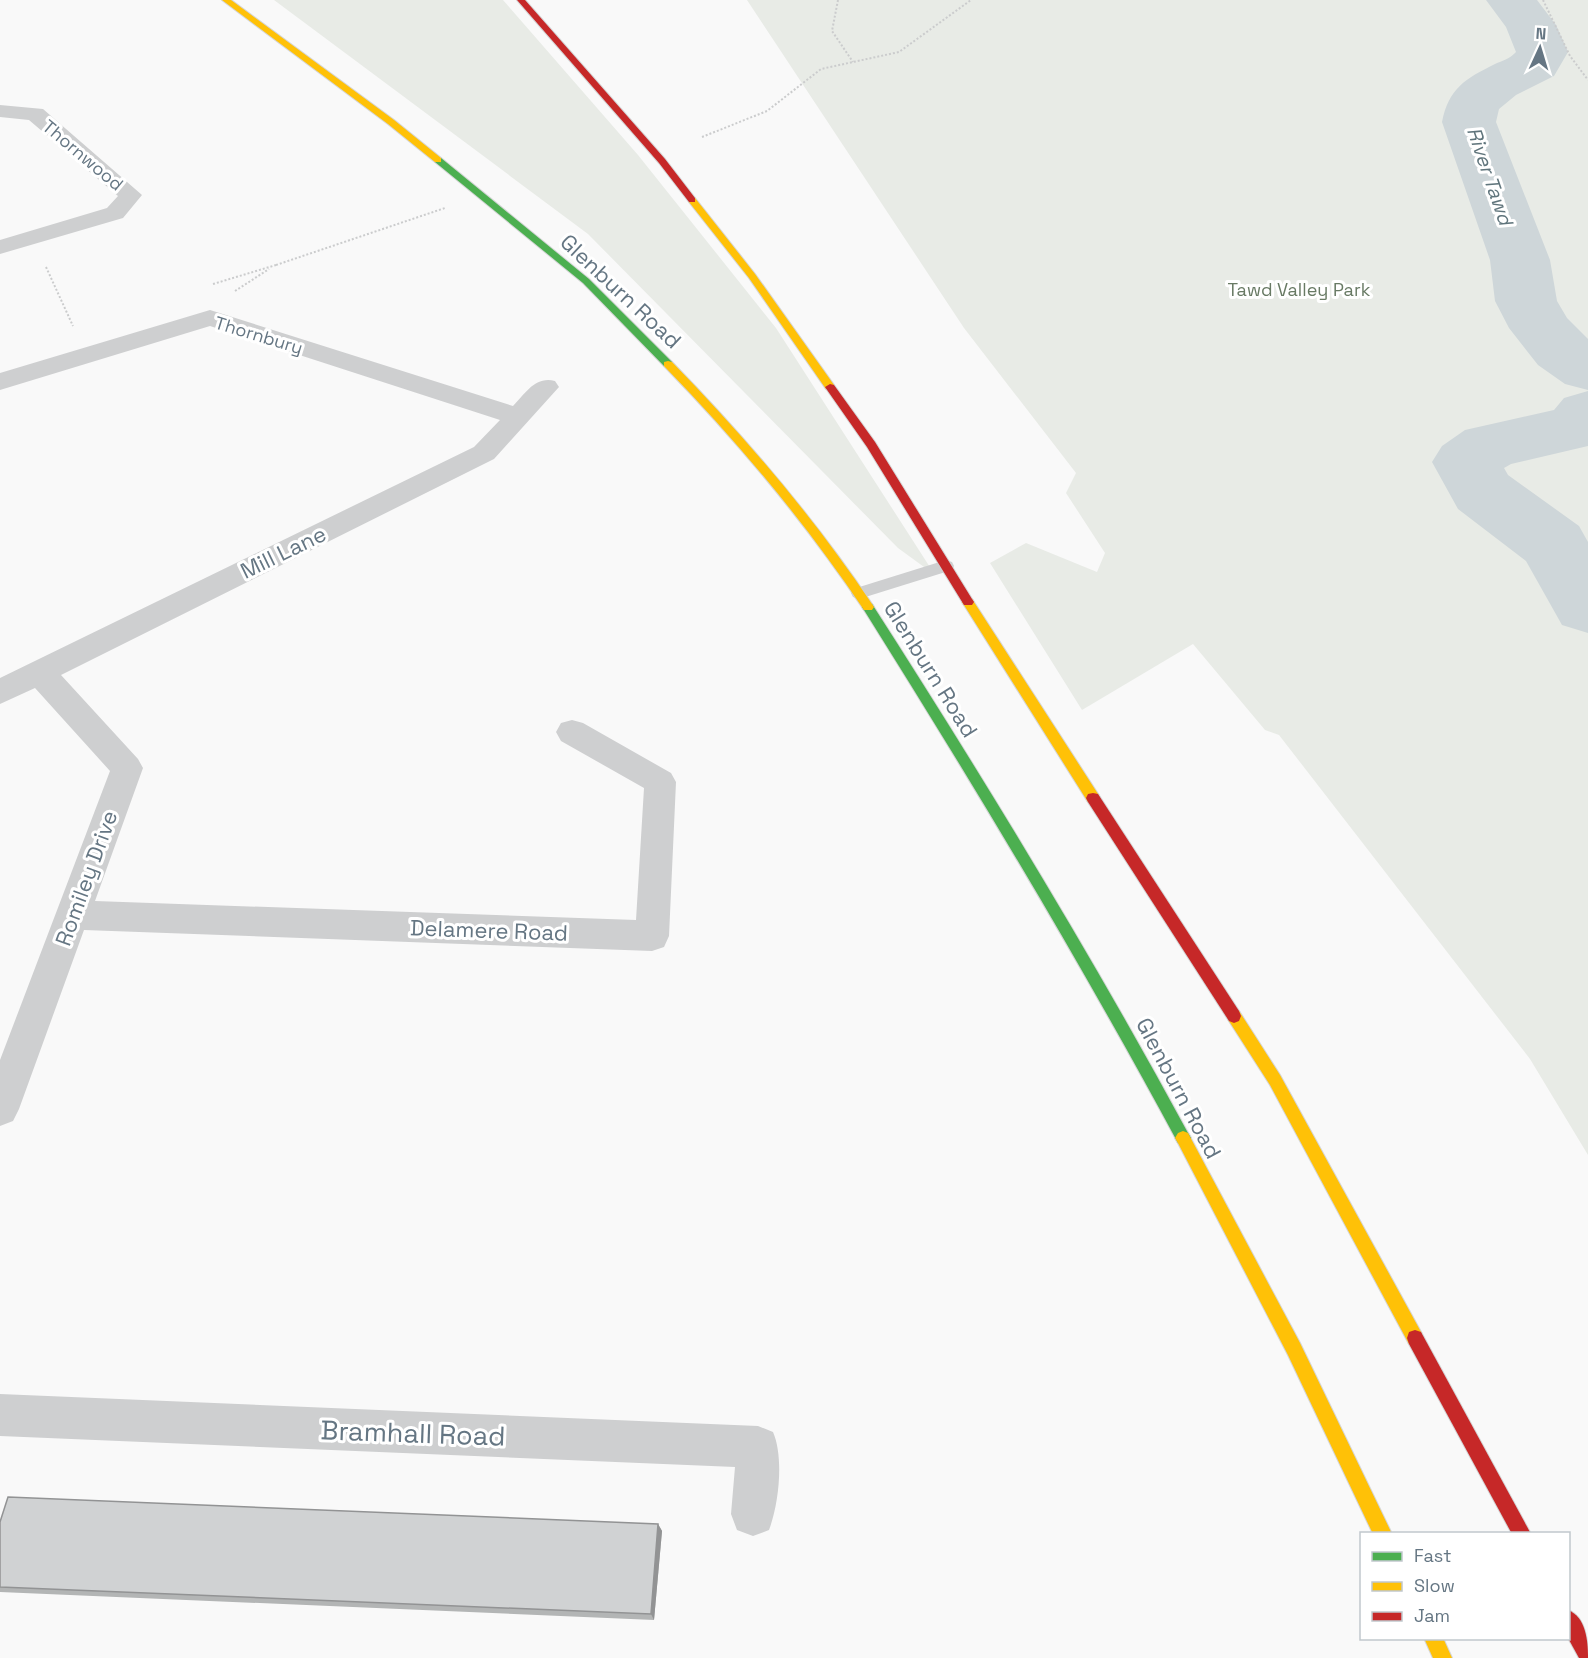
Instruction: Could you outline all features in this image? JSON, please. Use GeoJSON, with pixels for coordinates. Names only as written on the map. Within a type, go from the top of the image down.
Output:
{"type":"FeatureCollection","features":[{"type":"Feature","properties":{"kind":"main road","name":"Glenburn Road"},"geometry":{"type":"LineString","coordinates":[[226,0],[391,122],[586,281],[710,407],[794,505],[859,593],[944,726],[1136,1049],[1294,1349],[1383,1532]]}},
{"type":"Feature","properties":{"kind":"main road"},"geometry":{"type":"LineString","coordinates":[[521,0],[662,161],[752,276],[871,445],[1275,1080],[1521,1532]]}},
{"type":"Feature","properties":{"kind":"main road"},"geometry":{"type":"LineString","coordinates":[[1570,1621],[1588,1654]]}},
{"type":"Feature","properties":{"kind":"main road"},"geometry":{"type":"LineString","coordinates":[[1434,1640],[1443,1658]]}},
{"type":"Feature","properties":{"kind":"street","name":"Thornwood"},"geometry":{"type":"LineString","coordinates":[[0,111],[35,114],[131,195],[115,213],[0,247]]}},
{"type":"Feature","properties":{"kind":"street","name":"Thornbury"},"geometry":{"type":"LineString","coordinates":[[0,382],[210,318],[518,417]]}},
{"type":"Feature","properties":{"kind":"street","name":"Mill Lane"},"geometry":{"type":"LineString","coordinates":[[0,692],[483,453],[546,387]]}},
{"type":"Feature","properties":{"kind":"street","name":"Romiley Drive"},"geometry":{"type":"LineString","coordinates":[[0,1109],[127,768],[40,673]]}},
{"type":"Feature","properties":{"kind":"street","name":"Delamere Road"},"geometry":{"type":"LineString","coordinates":[[72,915],[652,936],[660,782],[573,732]]}},
{"type":"Feature","properties":{"kind":"street","name":"Bramhall Road"},"geometry":{"type":"LineString","coordinates":[[0,1415],[759,1447],[753,1514]]}},
{"type":"Feature","properties":{"kind":"lane"},"geometry":{"type":"LineString","coordinates":[[859,593],[946,566]]}},
{"type":"Feature","properties":{"kind":"path"},"geometry":{"type":"LineString","coordinates":[[838,0],[832,31],[853,62]]}},
{"type":"Feature","properties":{"kind":"path"},"geometry":{"type":"LineString","coordinates":[[702,137],[767,111],[821,69],[899,52],[971,0]]}},
{"type":"Feature","properties":{"kind":"path"},"geometry":{"type":"LineString","coordinates":[[1543,0],[1570,56],[1588,80]]}},
{"type":"Feature","properties":{"kind":"path"},"geometry":{"type":"LineString","coordinates":[[210,318],[213,305],[276,265],[455,205]]}},
{"type":"Feature","properties":{"kind":"path"},"geometry":{"type":"LineString","coordinates":[[32,238],[73,327],[90,355]]}},
{"type":"Feature","properties":{"kind":"green space"},"geometry":{"type":"Polygon","coordinates":[[[274,0],[503,0],[638,155],[776,328],[935,575],[898,548],[588,234],[274,0]]]}},
{"type":"Feature","properties":{"kind":"green space","name":"Tawd Valley Park"},"geometry":{"type":"Polygon","coordinates":[[[747,0],[1588,0],[1588,1155],[1530,1059],[1279,735],[1265,730],[1193,644],[1082,710],[990,563],[1026,543],[1097,572],[1105,553],[1066,493],[1076,473],[964,328],[747,0]]]}},
{"type":"Feature","properties":{"kind":"building"},"geometry":{"type":"Polygon","coordinates":[[[8,1497],[658,1524],[651,1614],[0,1587],[0,1522],[8,1497]]]}},
{"type":"Feature","properties":{"kind":"waterway","name":"River Tawd"},"geometry":{"type":"LineString","coordinates":[[1511,0],[1531,25],[1542,52],[1535,65],[1497,84],[1473,103],[1469,122],[1520,260],[1526,301],[1541,328],[1561,351],[1588,369]]}},
{"type":"Feature","properties":{"kind":"waterway","name":"River Tawd"},"geometry":{"type":"LineString","coordinates":[[1588,413],[1576,427],[1489,446],[1466,462],[1483,492],[1553,544],[1588,606]]}},
{"type":"Feature","properties":{"kind":"traffic: fast"},"geometry":{"type":"LineString","coordinates":[[438,160],[586,281],[668,364]]}},
{"type":"Feature","properties":{"kind":"traffic: fast"},"geometry":{"type":"LineString","coordinates":[[868,607],[1031,869],[1109,1003],[1183,1138]]}},
{"type":"Feature","properties":{"kind":"traffic: slow"},"geometry":{"type":"LineString","coordinates":[[226,0],[391,122],[438,160]]}},
{"type":"Feature","properties":{"kind":"traffic: slow"},"geometry":{"type":"LineString","coordinates":[[692,200],[752,276],[830,387]]}},
{"type":"Feature","properties":{"kind":"traffic: slow"},"geometry":{"type":"LineString","coordinates":[[668,364],[774,480],[823,542],[868,607]]}},
{"type":"Feature","properties":{"kind":"traffic: slow"},"geometry":{"type":"LineString","coordinates":[[968,602],[1093,798]]}},
{"type":"Feature","properties":{"kind":"traffic: slow"},"geometry":{"type":"LineString","coordinates":[[1234,1016],[1275,1080],[1415,1338]]}},
{"type":"Feature","properties":{"kind":"traffic: slow"},"geometry":{"type":"LineString","coordinates":[[1183,1138],[1294,1349],[1382,1532]]}},
{"type":"Feature","properties":{"kind":"traffic: slow"},"geometry":{"type":"LineString","coordinates":[[1434,1640],[1443,1658]]}},
{"type":"Feature","properties":{"kind":"traffic: jam"},"geometry":{"type":"LineString","coordinates":[[521,0],[662,161],[692,200]]}},
{"type":"Feature","properties":{"kind":"traffic: jam"},"geometry":{"type":"LineString","coordinates":[[830,387],[871,445],[968,602]]}},
{"type":"Feature","properties":{"kind":"traffic: jam"},"geometry":{"type":"LineString","coordinates":[[1093,798],[1234,1016]]}},
{"type":"Feature","properties":{"kind":"traffic: jam"},"geometry":{"type":"LineString","coordinates":[[1415,1338],[1521,1532]]}},
{"type":"Feature","properties":{"kind":"traffic: jam"},"geometry":{"type":"LineString","coordinates":[[1570,1623],[1588,1655]]}}]}
